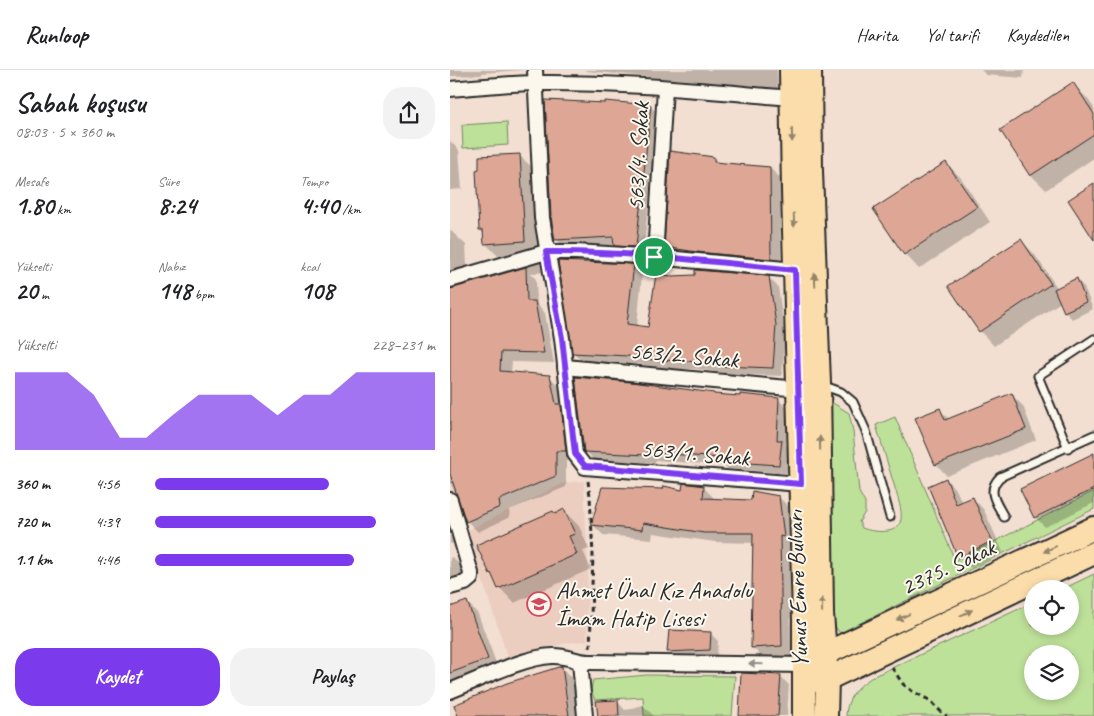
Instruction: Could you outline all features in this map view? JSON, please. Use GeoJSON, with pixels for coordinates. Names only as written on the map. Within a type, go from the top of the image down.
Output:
{"type":"FeatureCollection","features":[{"type":"Feature","properties":{"kind":"main road","name":"Yunus Emre Bulvarı"},"geometry":{"type":"LineString","coordinates":[[791,70],[801,98]]}},
{"type":"Feature","properties":{"kind":"main road","name":"Yunus Emre Bulvarı"},"geometry":{"type":"LineString","coordinates":[[810,70],[801,98],[802,171],[809,386],[827,679],[826,716]]}},
{"type":"Feature","properties":{"kind":"main road","name":"Yunus Emre Bulvarı"},"geometry":{"type":"LineString","coordinates":[[802,171],[795,270],[809,386],[801,484],[804,716]]}},
{"type":"Feature","properties":{"kind":"main road","name":"2375. Sokak"},"geometry":{"type":"LineString","coordinates":[[804,673],[825,654],[1094,528]]}},
{"type":"Feature","properties":{"kind":"main road","name":"2375. Sokak"},"geometry":{"type":"LineString","coordinates":[[827,679],[1094,553]]}},
{"type":"Feature","properties":{"kind":"main road"},"geometry":{"type":"LineString","coordinates":[[804,673],[827,679]]}},
{"type":"Feature","properties":{"kind":"street"},"geometry":{"type":"LineString","coordinates":[[450,88],[535,76],[588,84],[801,98]]}},
{"type":"Feature","properties":{"kind":"street"},"geometry":{"type":"LineString","coordinates":[[535,76],[542,218],[546,252],[562,338],[575,454],[585,466]]}},
{"type":"Feature","properties":{"kind":"street","name":"563/4. Sokak"},"geometry":{"type":"LineString","coordinates":[[654,257],[665,88]]}},
{"type":"Feature","properties":{"kind":"street"},"geometry":{"type":"LineString","coordinates":[[450,280],[546,252],[654,257],[795,270]]}},
{"type":"Feature","properties":{"kind":"street","name":"563/2. Sokak"},"geometry":{"type":"LineString","coordinates":[[565,367],[809,386]]}},
{"type":"Feature","properties":{"kind":"street","name":"563/1. Sokak"},"geometry":{"type":"LineString","coordinates":[[585,466],[801,484]]}},
{"type":"Feature","properties":{"kind":"street"},"geometry":{"type":"LineString","coordinates":[[450,587],[465,583],[471,578],[451,507]]}},
{"type":"Feature","properties":{"kind":"street"},"geometry":{"type":"LineString","coordinates":[[450,691],[522,663],[551,656],[563,656],[585,662],[804,673]]}},
{"type":"Feature","properties":{"kind":"street"},"geometry":{"type":"LineString","coordinates":[[585,662],[585,716]]}},
{"type":"Feature","properties":{"kind":"lane"},"geometry":{"type":"LineString","coordinates":[[1068,448],[1038,376],[1094,339]]}},
{"type":"Feature","properties":{"kind":"lane"},"geometry":{"type":"LineString","coordinates":[[809,386],[841,392],[853,402],[866,431],[890,517]]}},
{"type":"Feature","properties":{"kind":"lane"},"geometry":{"type":"LineString","coordinates":[[1004,517],[994,497],[994,484],[1000,477],[1094,435]]}},
{"type":"Feature","properties":{"kind":"path"},"geometry":{"type":"LineString","coordinates":[[585,466],[590,496],[592,631],[585,662]]}},
{"type":"Feature","properties":{"kind":"path"},"geometry":{"type":"LineString","coordinates":[[883,652],[903,684],[932,701],[947,716]]}},
{"type":"Feature","properties":{"kind":"shaded area","name":"Ahmet Ünal Kız Anadolu İmam Hatip Lisesi"},"geometry":{"type":"Polygon","coordinates":[[[584,481],[588,566],[587,641],[566,643],[509,661],[466,531],[564,483],[584,481]]]}},
{"type":"Feature","properties":{"kind":"green space"},"geometry":{"type":"Polygon","coordinates":[[[507,122],[508,145],[463,148],[462,125],[507,122]]]}},
{"type":"Feature","properties":{"kind":"green space"},"geometry":{"type":"Polygon","coordinates":[[[828,400],[849,413],[853,431],[859,492],[865,503],[865,512],[859,522],[862,528],[871,531],[888,531],[897,527],[901,520],[900,504],[876,425],[895,417],[955,560],[1094,491],[1094,509],[840,633],[833,624],[828,400]]]}},
{"type":"Feature","properties":{"kind":"green space"},"geometry":{"type":"Polygon","coordinates":[[[1094,574],[1094,716],[846,716],[854,692],[874,676],[1024,607],[1024,635],[1079,635],[1079,581],[1094,574]]]}},
{"type":"Feature","properties":{"kind":"green space"},"geometry":{"type":"Polygon","coordinates":[[[647,675],[735,676],[732,716],[644,716],[643,697],[595,700],[591,690],[593,680],[647,675]]]}},
{"type":"Feature","properties":{"kind":"building"},"geometry":{"type":"Polygon","coordinates":[[[1073,82],[1094,114],[1094,134],[1030,176],[1000,130],[1073,82]]]}},
{"type":"Feature","properties":{"kind":"building"},"geometry":{"type":"Polygon","coordinates":[[[545,100],[605,103],[605,101],[651,105],[636,247],[614,246],[613,237],[555,240],[551,217],[545,100]]]}},
{"type":"Feature","properties":{"kind":"building"},"geometry":{"type":"Polygon","coordinates":[[[670,151],[714,157],[714,162],[770,167],[771,259],[664,247],[670,151]]]}},
{"type":"Feature","properties":{"kind":"building"},"geometry":{"type":"Polygon","coordinates":[[[520,154],[525,241],[484,244],[483,230],[479,230],[476,170],[479,169],[479,156],[520,154]]]}},
{"type":"Feature","properties":{"kind":"building"},"geometry":{"type":"Polygon","coordinates":[[[946,162],[977,207],[904,255],[873,209],[946,162]]]}},
{"type":"Feature","properties":{"kind":"building"},"geometry":{"type":"Polygon","coordinates":[[[1094,183],[1094,240],[1068,200],[1094,183]]]}},
{"type":"Feature","properties":{"kind":"building"},"geometry":{"type":"Polygon","coordinates":[[[1021,239],[1051,284],[979,332],[948,286],[1021,239]]]}},
{"type":"Feature","properties":{"kind":"building"},"geometry":{"type":"Polygon","coordinates":[[[558,261],[634,264],[627,324],[648,327],[656,274],[672,276],[695,275],[695,270],[769,276],[776,325],[773,368],[721,366],[687,361],[660,361],[628,356],[572,353],[558,261]]]}},
{"type":"Feature","properties":{"kind":"building"},"geometry":{"type":"Polygon","coordinates":[[[526,267],[527,301],[535,301],[544,353],[501,352],[500,371],[550,375],[556,404],[561,404],[566,451],[556,451],[556,476],[499,500],[500,507],[466,522],[450,474],[450,289],[526,267]]]}},
{"type":"Feature","properties":{"kind":"building"},"geometry":{"type":"Polygon","coordinates":[[[1077,278],[1086,302],[1064,312],[1054,289],[1077,278]]]}},
{"type":"Feature","properties":{"kind":"building"},"geometry":{"type":"Polygon","coordinates":[[[575,377],[631,382],[714,394],[740,396],[740,394],[779,398],[777,440],[782,440],[779,465],[718,461],[718,458],[648,452],[647,455],[584,452],[575,377]]]}},
{"type":"Feature","properties":{"kind":"building"},"geometry":{"type":"Polygon","coordinates":[[[1012,393],[1026,429],[935,465],[915,418],[940,408],[945,420],[1012,393]]]}},
{"type":"Feature","properties":{"kind":"building"},"geometry":{"type":"Polygon","coordinates":[[[1094,453],[1094,489],[1034,518],[1020,489],[1094,453]]]}},
{"type":"Feature","properties":{"kind":"building"},"geometry":{"type":"Polygon","coordinates":[[[946,478],[956,504],[973,497],[992,541],[958,558],[928,486],[946,478]]]}},
{"type":"Feature","properties":{"kind":"building"},"geometry":{"type":"Polygon","coordinates":[[[683,483],[704,486],[703,498],[751,500],[752,491],[779,496],[784,537],[780,536],[782,646],[751,648],[753,533],[704,533],[643,523],[642,530],[591,525],[602,487],[663,489],[664,486],[682,490],[683,483]]]}},
{"type":"Feature","properties":{"kind":"building"},"geometry":{"type":"Polygon","coordinates":[[[564,509],[575,534],[569,536],[577,554],[498,589],[476,545],[553,511],[555,514],[564,509]]]}},
{"type":"Feature","properties":{"kind":"building"},"geometry":{"type":"Polygon","coordinates":[[[467,601],[488,659],[450,673],[450,607],[467,601]]]}},
{"type":"Feature","properties":{"kind":"building"},"geometry":{"type":"Polygon","coordinates":[[[669,630],[711,632],[710,650],[667,652],[669,630]]]}},
{"type":"Feature","properties":{"kind":"building"},"geometry":{"type":"Polygon","coordinates":[[[562,666],[569,716],[458,716],[454,705],[507,683],[562,666]]]}},
{"type":"Feature","properties":{"kind":"building"},"geometry":{"type":"Polygon","coordinates":[[[741,673],[781,675],[778,716],[739,716],[741,673]]]}},
{"type":"Feature","properties":{"kind":"building"},"geometry":{"type":"Polygon","coordinates":[[[618,700],[619,716],[598,716],[596,701],[618,700]]]}},
{"type":"Feature","properties":{"kind":"place","name":"Ahmet Ünal Kız Anadolu İmam Hatip Lisesi"},"geometry":{"type":"Point","coordinates":[539,604]}},
{"type":"Feature","properties":{"kind":"route"},"geometry":{"type":"LineString","coordinates":[[546,252],[654,257],[795,270],[801,484],[585,466],[575,454],[562,338],[546,252]]}}]}
